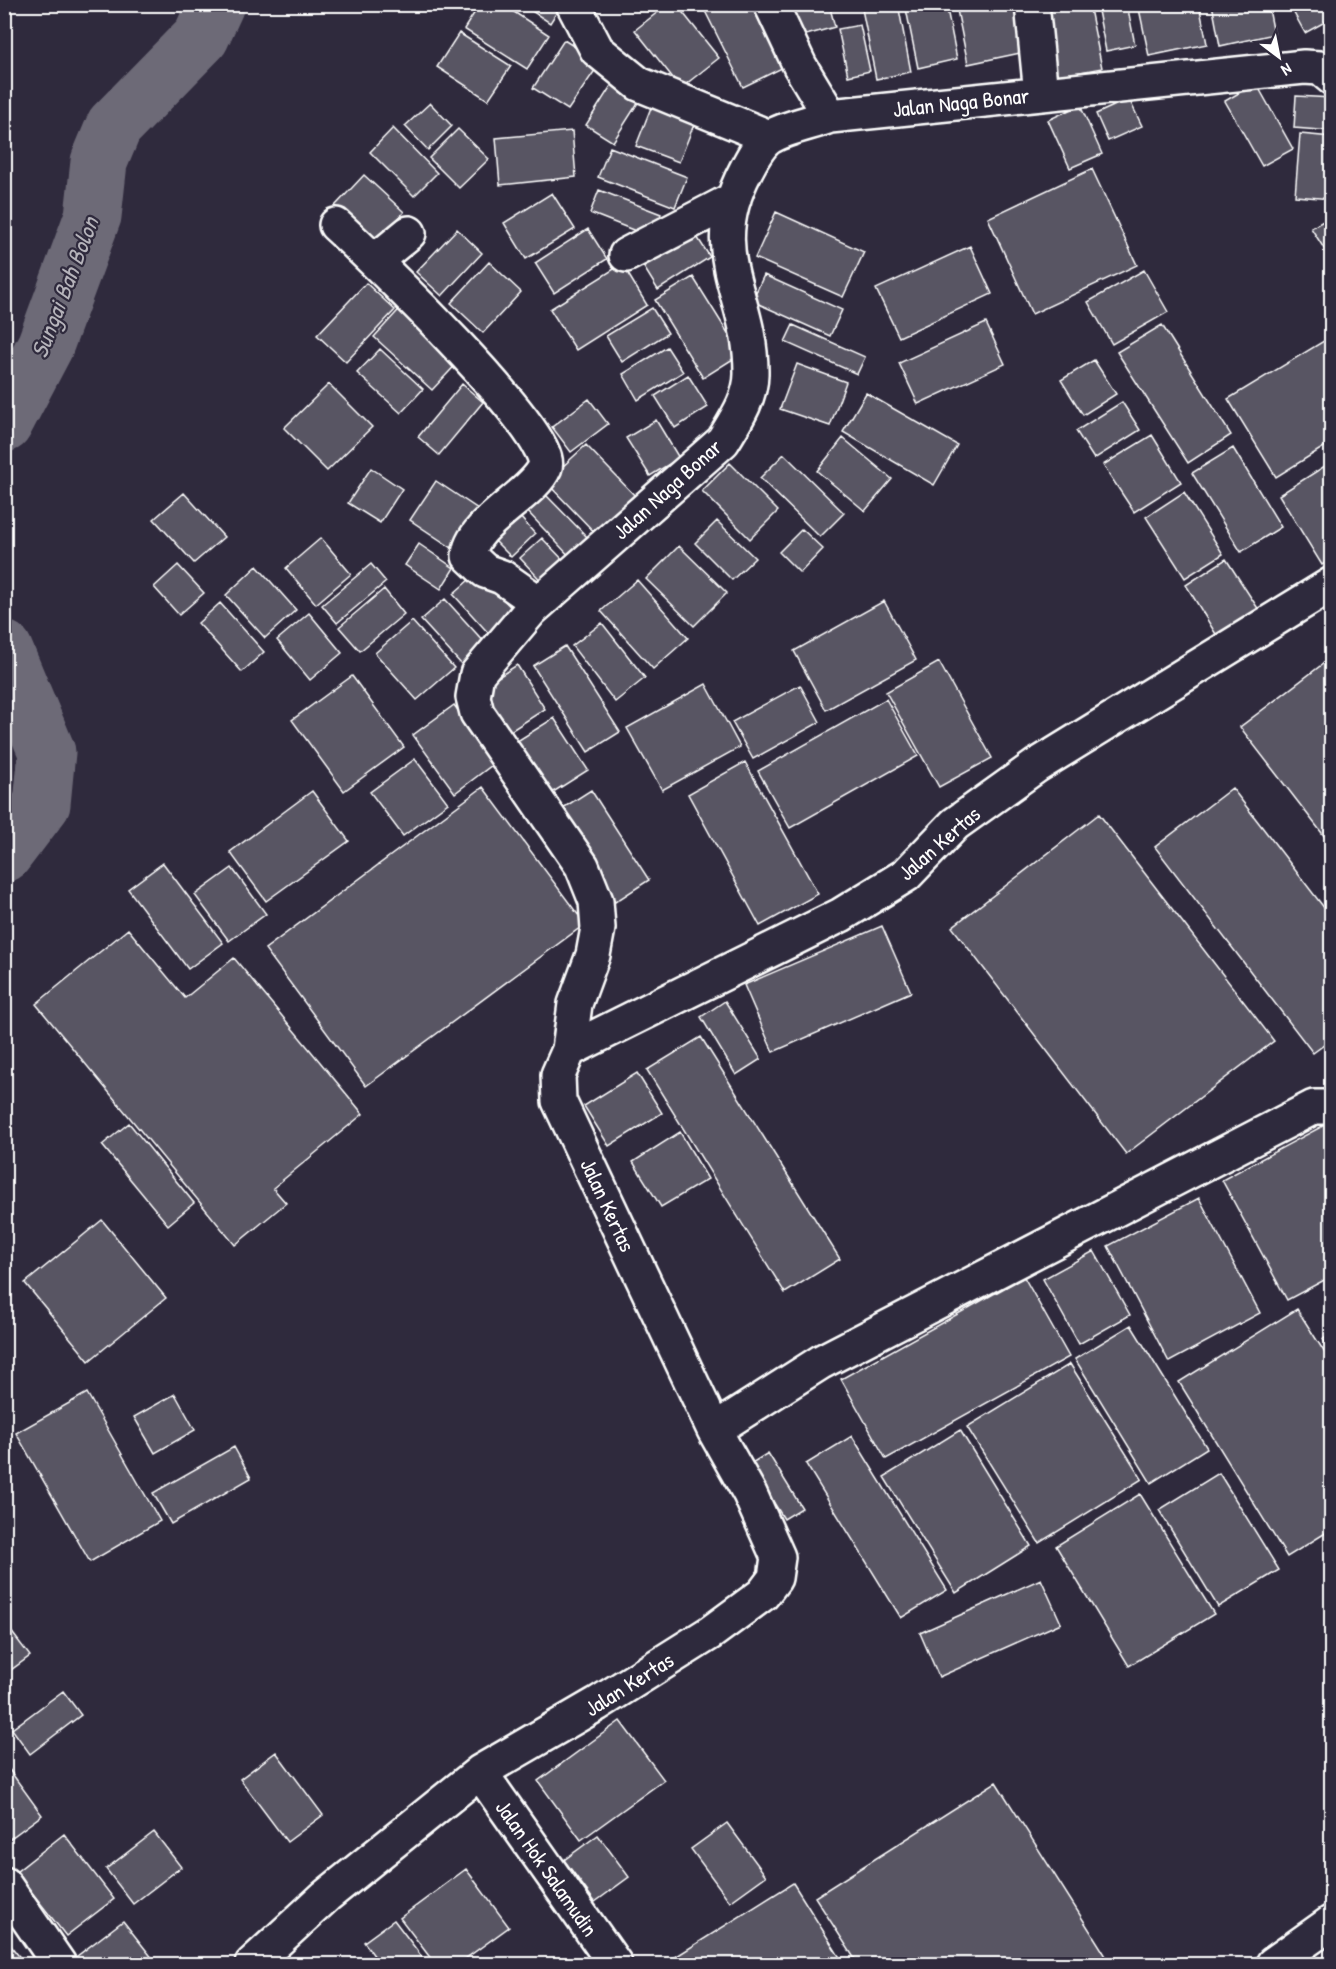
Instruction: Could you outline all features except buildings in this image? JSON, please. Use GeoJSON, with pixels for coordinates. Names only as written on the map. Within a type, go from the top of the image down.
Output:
{"type":"FeatureCollection","features":[{"type":"Feature","properties":{"kind":"street"},"geometry":{"type":"LineString","coordinates":[[573,4],[597,50],[639,84],[769,137]]}},
{"type":"Feature","properties":{"kind":"street"},"geometry":{"type":"LineString","coordinates":[[771,4],[800,66],[830,116]]}},
{"type":"Feature","properties":{"kind":"street"},"geometry":{"type":"LineString","coordinates":[[1032,4],[1041,94]]}},
{"type":"Feature","properties":{"kind":"street","name":"Jalan Naga Bonar"},"geometry":{"type":"LineString","coordinates":[[569,1050],[575,1004],[593,955],[598,928],[596,900],[582,866],[477,713],[473,697],[477,674],[539,603],[723,441],[743,406],[752,376],[748,342],[729,264],[726,233],[734,199],[754,153],[769,137],[830,116],[1304,67],[1328,68]]}},
{"type":"Feature","properties":{"kind":"street"},"geometry":{"type":"LineString","coordinates":[[626,255],[734,199]]}},
{"type":"Feature","properties":{"kind":"street"},"geometry":{"type":"LineString","coordinates":[[336,225],[375,261],[509,402],[544,451],[547,458],[545,468],[534,482],[501,511],[470,547],[470,556],[475,564],[485,571],[502,577],[539,603]]}},
{"type":"Feature","properties":{"kind":"street"},"geometry":{"type":"LineString","coordinates":[[375,261],[409,233]]}},
{"type":"Feature","properties":{"kind":"street","name":"Jalan Kertas"},"geometry":{"type":"LineString","coordinates":[[252,1965],[326,1896],[480,1772],[597,1704],[710,1634],[763,1594],[775,1578],[778,1557],[750,1494],[714,1430],[559,1101],[558,1076],[569,1050],[841,915],[906,875],[955,824],[1036,766],[1332,584]]}},
{"type":"Feature","properties":{"kind":"street"},"geometry":{"type":"LineString","coordinates":[[714,1430],[821,1362],[1314,1107],[1332,1107]]}},
{"type":"Feature","properties":{"kind":"street","name":"Jalan Hok Salamudin"},"geometry":{"type":"LineString","coordinates":[[480,1772],[615,1965]]}},
{"type":"Feature","properties":{"kind":"street"},"geometry":{"type":"LineString","coordinates":[[4,1884],[59,1965]]}},
{"type":"Feature","properties":{"kind":"street"},"geometry":{"type":"LineString","coordinates":[[1273,1965],[1332,1922]]}},
{"type":"Feature","properties":{"kind":"waterway","name":"Sungai Bah Bolon"},"geometry":{"type":"LineString","coordinates":[[4,424],[45,346],[93,216],[99,162],[114,126],[201,37],[216,4]]}},
{"type":"Feature","properties":{"kind":"waterway","name":"Sungai Bah Bolon"},"geometry":{"type":"LineString","coordinates":[[4,649],[47,752],[42,804],[4,854]]}}]}
